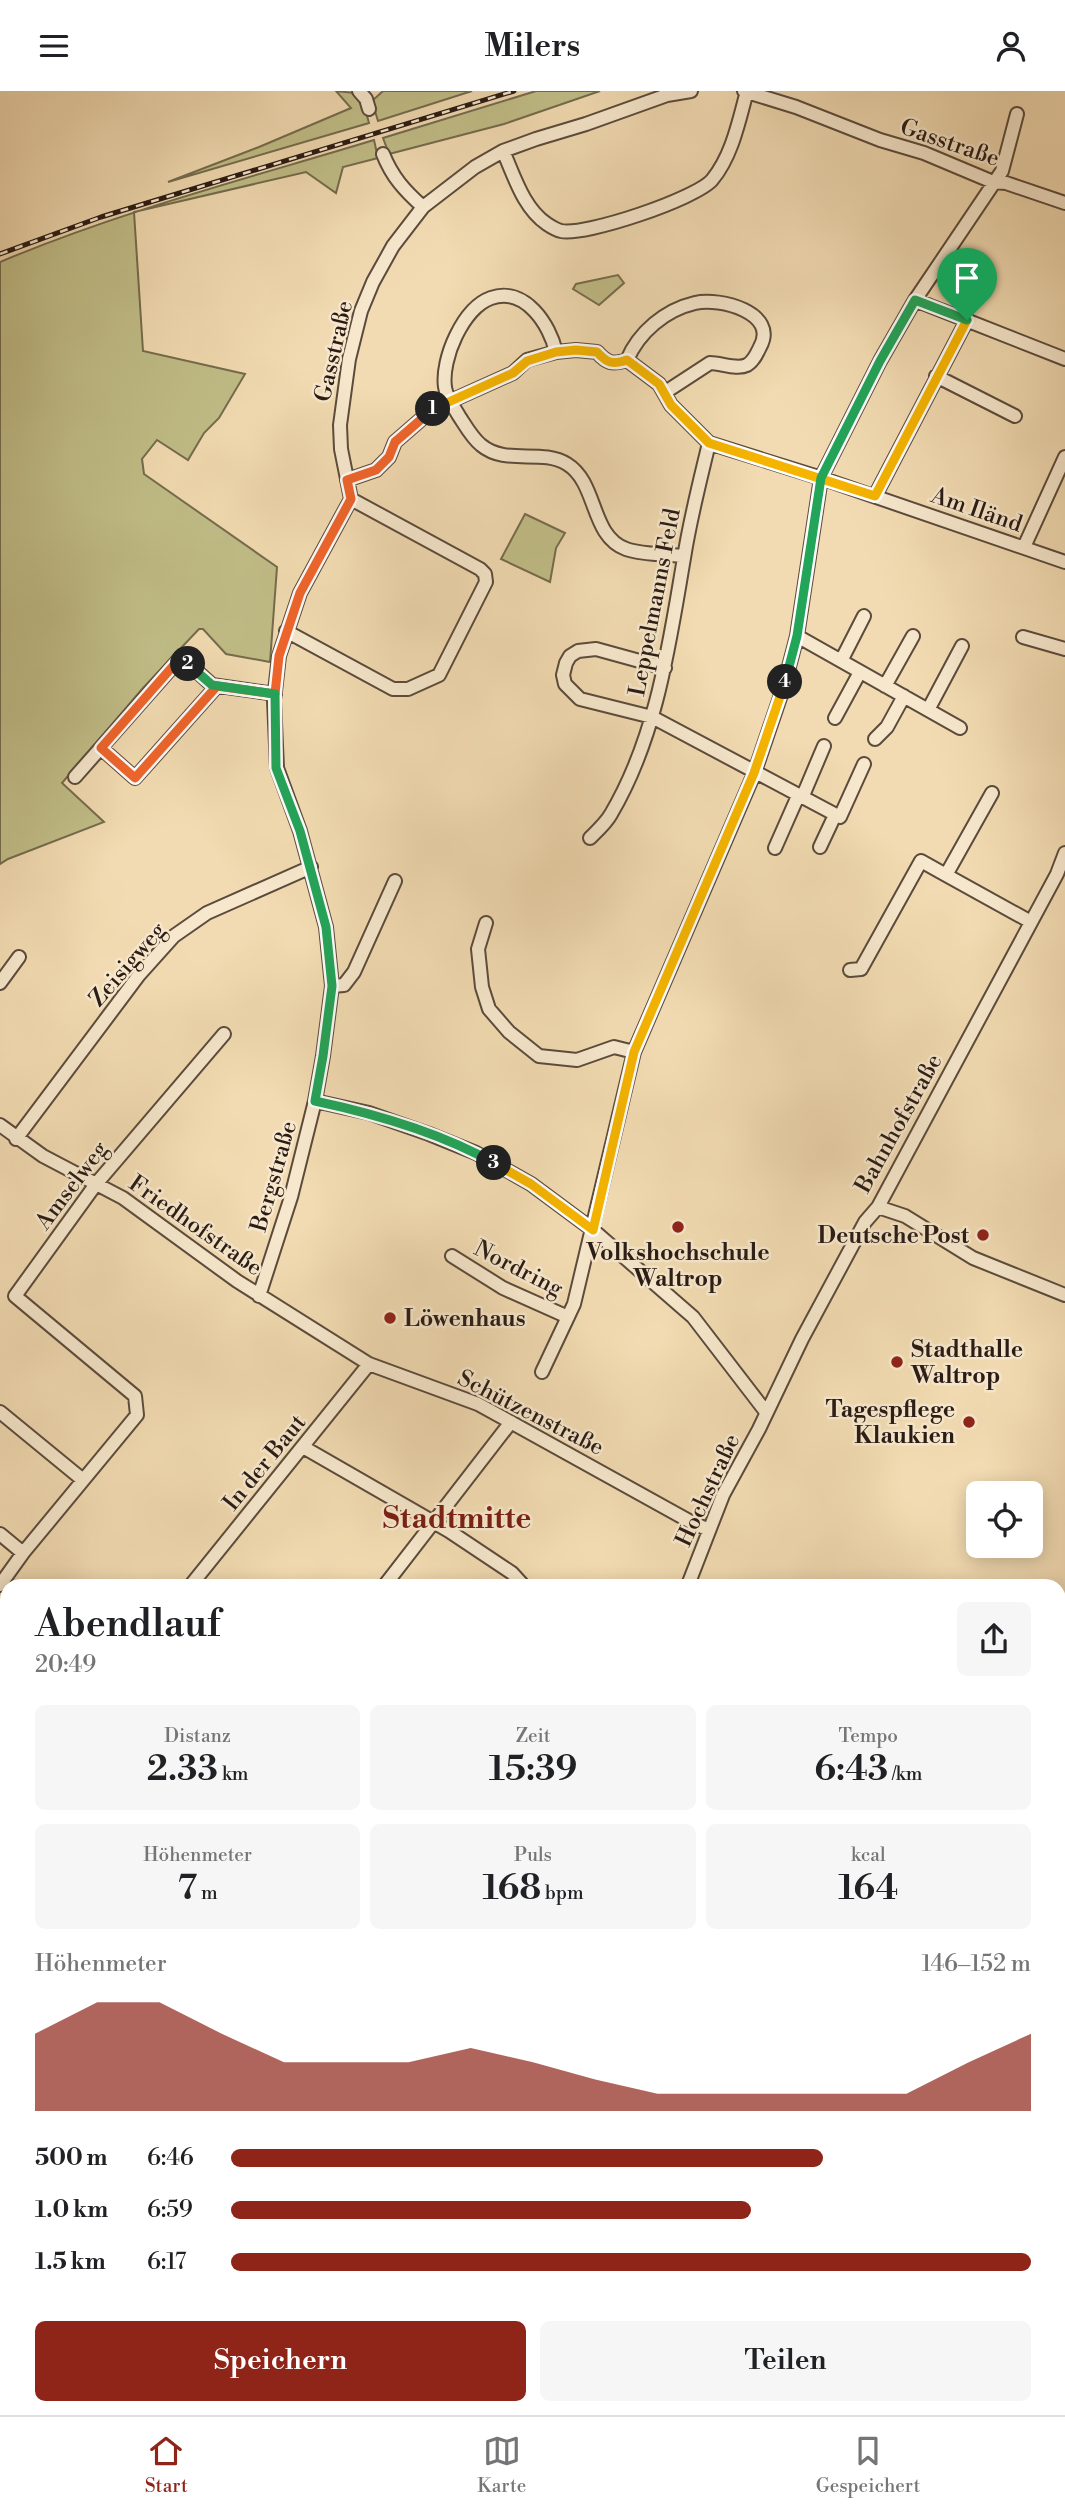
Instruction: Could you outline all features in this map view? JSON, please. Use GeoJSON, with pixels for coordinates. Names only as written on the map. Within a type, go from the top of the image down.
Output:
{"type":"FeatureCollection","features":[{"type":"Feature","properties":{"kind":"street"},"geometry":{"type":"LineString","coordinates":[[359,91],[366,99],[369,109]]}},
{"type":"Feature","properties":{"kind":"street","name":"Gasstraße"},"geometry":{"type":"LineString","coordinates":[[351,499],[341,449],[341,413],[349,359],[361,311],[393,246],[424,207],[475,167],[503,151],[667,95],[691,91]]}},
{"type":"Feature","properties":{"kind":"street"},"geometry":{"type":"LineString","coordinates":[[503,151],[526,202],[545,223],[562,231],[597,227],[688,197],[709,183],[722,166],[740,119],[745,91]]}},
{"type":"Feature","properties":{"kind":"street","name":"Gasstraße"},"geometry":{"type":"LineString","coordinates":[[745,91],[796,107],[880,140],[925,153],[993,182],[1006,183],[1065,203]]}},
{"type":"Feature","properties":{"kind":"street","name":"Nordring"},"geometry":{"type":"LineString","coordinates":[[542,1372],[574,1304],[634,1052],[754,773],[784,687],[797,636],[821,478],[880,361],[915,300],[1002,171],[1017,114]]}},
{"type":"Feature","properties":{"kind":"street"},"geometry":{"type":"LineString","coordinates":[[383,154],[391,173],[407,193],[424,207]]}},
{"type":"Feature","properties":{"kind":"street"},"geometry":{"type":"LineString","coordinates":[[556,352],[553,338],[539,314],[523,302],[505,296],[491,298],[477,307],[463,323],[446,359],[444,389],[478,444],[490,452],[504,456],[546,457],[568,465],[587,486],[601,523],[610,538],[625,549],[684,556]]}},
{"type":"Feature","properties":{"kind":"street"},"geometry":{"type":"LineString","coordinates":[[915,300],[1065,359]]}},
{"type":"Feature","properties":{"kind":"street"},"geometry":{"type":"LineString","coordinates":[[627,360],[632,347],[661,318],[696,303],[713,301],[731,304],[756,318],[763,326],[765,340],[748,365],[739,367],[710,363],[664,393]]}},
{"type":"Feature","properties":{"kind":"street"},"geometry":{"type":"LineString","coordinates":[[875,496],[967,320]]}},
{"type":"Feature","properties":{"kind":"street"},"geometry":{"type":"LineString","coordinates":[[347,480],[376,470],[389,457],[395,442],[433,409],[513,373],[527,361],[556,352],[576,350],[597,352],[606,362],[614,364],[627,360]]}},
{"type":"Feature","properties":{"kind":"street"},"geometry":{"type":"LineString","coordinates":[[627,360],[659,384],[671,405],[709,443]]}},
{"type":"Feature","properties":{"kind":"street"},"geometry":{"type":"LineString","coordinates":[[936,376],[1014,416]]}},
{"type":"Feature","properties":{"kind":"street","name":"Am Iländ"},"geometry":{"type":"LineString","coordinates":[[709,443],[875,496],[1065,562]]}},
{"type":"Feature","properties":{"kind":"street","name":"Leppelmanns Feld"},"geometry":{"type":"LineString","coordinates":[[590,838],[610,817],[629,779],[652,717],[666,668],[684,556],[709,443]]}},
{"type":"Feature","properties":{"kind":"street"},"geometry":{"type":"LineString","coordinates":[[1024,547],[1065,457]]}},
{"type":"Feature","properties":{"kind":"street"},"geometry":{"type":"LineString","coordinates":[[286,631],[393,688],[408,689],[439,675],[486,582],[480,569],[351,499]]}},
{"type":"Feature","properties":{"kind":"street","name":"Bergstraße"},"geometry":{"type":"LineString","coordinates":[[259,1296],[290,1197],[315,1101],[332,986],[326,927],[311,867],[276,768],[275,694],[279,656],[300,593],[351,499]]}},
{"type":"Feature","properties":{"kind":"street"},"geometry":{"type":"LineString","coordinates":[[841,661],[864,616]]}},
{"type":"Feature","properties":{"kind":"street"},"geometry":{"type":"LineString","coordinates":[[797,636],[960,728]]}},
{"type":"Feature","properties":{"kind":"street"},"geometry":{"type":"LineString","coordinates":[[885,686],[913,636]]}},
{"type":"Feature","properties":{"kind":"street"},"geometry":{"type":"LineString","coordinates":[[1023,637],[1065,649]]}},
{"type":"Feature","properties":{"kind":"street"},"geometry":{"type":"LineString","coordinates":[[928,710],[962,646]]}},
{"type":"Feature","properties":{"kind":"street"},"geometry":{"type":"LineString","coordinates":[[666,668],[596,649],[578,651],[566,663],[565,684],[580,699],[652,717],[840,817],[864,764]]}},
{"type":"Feature","properties":{"kind":"street"},"geometry":{"type":"LineString","coordinates":[[75,777],[181,657],[212,685],[275,694]]}},
{"type":"Feature","properties":{"kind":"street"},"geometry":{"type":"LineString","coordinates":[[835,717],[860,672]]}},
{"type":"Feature","properties":{"kind":"street"},"geometry":{"type":"LineString","coordinates":[[101,748],[135,778],[217,686]]}},
{"type":"Feature","properties":{"kind":"street"},"geometry":{"type":"LineString","coordinates":[[875,739],[887,727],[904,697]]}},
{"type":"Feature","properties":{"kind":"street"},"geometry":{"type":"LineString","coordinates":[[775,848],[824,745]]}},
{"type":"Feature","properties":{"kind":"street"},"geometry":{"type":"LineString","coordinates":[[946,875],[992,793]]}},
{"type":"Feature","properties":{"kind":"street"},"geometry":{"type":"LineString","coordinates":[[820,847],[835,815]]}},
{"type":"Feature","properties":{"kind":"street","name":"Bahnhofstraße"},"geometry":{"type":"LineString","coordinates":[[766,1412],[864,1222],[877,1207],[1057,874],[1065,853]]}},
{"type":"Feature","properties":{"kind":"street"},"geometry":{"type":"LineString","coordinates":[[850,970],[861,969],[921,861],[1031,922]]}},
{"type":"Feature","properties":{"kind":"street","name":"Zeisigweg"},"geometry":{"type":"LineString","coordinates":[[16,1139],[139,975],[174,936],[207,913],[311,867]]}},
{"type":"Feature","properties":{"kind":"street"},"geometry":{"type":"LineString","coordinates":[[332,986],[344,985],[354,972],[396,881]]}},
{"type":"Feature","properties":{"kind":"street"},"geometry":{"type":"LineString","coordinates":[[486,923],[478,949],[482,987],[489,1009],[509,1032],[539,1056],[578,1060],[614,1047],[634,1052]]}},
{"type":"Feature","properties":{"kind":"street"},"geometry":{"type":"LineString","coordinates":[[0,983],[19,957]]}},
{"type":"Feature","properties":{"kind":"street","name":"Amselweg"},"geometry":{"type":"LineString","coordinates":[[83,1480],[137,1415],[135,1396],[15,1296],[96,1184],[224,1034]]}},
{"type":"Feature","properties":{"kind":"street"},"geometry":{"type":"LineString","coordinates":[[315,1101],[369,1113],[476,1153],[531,1184],[593,1230],[693,1317],[766,1412]]}},
{"type":"Feature","properties":{"kind":"street","name":"Friedhofstraße"},"geometry":{"type":"LineString","coordinates":[[0,1125],[43,1156],[123,1198],[259,1296]]}},
{"type":"Feature","properties":{"kind":"street"},"geometry":{"type":"LineString","coordinates":[[877,1207],[905,1216],[974,1258],[1065,1295]]}},
{"type":"Feature","properties":{"kind":"street","name":"Nordring"},"geometry":{"type":"LineString","coordinates":[[452,1256],[503,1288],[568,1317]]}},
{"type":"Feature","properties":{"kind":"street","name":"Schützenstraße"},"geometry":{"type":"LineString","coordinates":[[259,1296],[369,1364],[478,1404],[691,1522],[709,1529]]}},
{"type":"Feature","properties":{"kind":"street","name":"In der Baut"},"geometry":{"type":"LineString","coordinates":[[196,1579],[369,1364]]}},
{"type":"Feature","properties":{"kind":"street"},"geometry":{"type":"LineString","coordinates":[[0,1412],[83,1480],[23,1553],[7,1579]]}},
{"type":"Feature","properties":{"kind":"street","name":"Hochstraße"},"geometry":{"type":"LineString","coordinates":[[690,1579],[723,1495],[766,1412]]}},
{"type":"Feature","properties":{"kind":"street"},"geometry":{"type":"LineString","coordinates":[[390,1579],[511,1422]]}},
{"type":"Feature","properties":{"kind":"street"},"geometry":{"type":"LineString","coordinates":[[303,1447],[434,1525],[449,1531],[518,1579]]}},
{"type":"Feature","properties":{"kind":"street"},"geometry":{"type":"LineString","coordinates":[[0,1534],[23,1553]]}},
{"type":"Feature","properties":{"kind":"shaded area"},"geometry":{"type":"Polygon","coordinates":[[[336,91],[355,93],[364,105],[369,123],[168,182],[351,108],[336,91]]]}},
{"type":"Feature","properties":{"kind":"shaded area"},"geometry":{"type":"Polygon","coordinates":[[[383,91],[472,91],[378,121],[372,101],[383,91]]]}},
{"type":"Feature","properties":{"kind":"shaded area"},"geometry":{"type":"Polygon","coordinates":[[[536,91],[600,91],[504,124],[389,154],[383,138],[536,91]]]}},
{"type":"Feature","properties":{"kind":"shaded area"},"geometry":{"type":"Polygon","coordinates":[[[374,140],[378,158],[343,167],[336,193],[306,172],[139,211],[374,140]]]}},
{"type":"Feature","properties":{"kind":"shaded area"},"geometry":{"type":"Polygon","coordinates":[[[134,213],[143,351],[245,374],[219,418],[204,433],[188,460],[157,440],[142,459],[144,474],[277,567],[270,662],[226,654],[203,629],[199,629],[143,688],[62,783],[104,822],[0,864],[0,262],[134,213]]]}},
{"type":"Feature","properties":{"kind":"shaded area"},"geometry":{"type":"Polygon","coordinates":[[[618,275],[624,283],[599,305],[573,289],[576,284],[618,275]]]}},
{"type":"Feature","properties":{"kind":"shaded area"},"geometry":{"type":"Polygon","coordinates":[[[525,514],[565,533],[556,548],[550,582],[501,559],[525,514]]]}},
{"type":"Feature","properties":{"kind":"railway"},"geometry":{"type":"LineString","coordinates":[[0,254],[101,217],[514,91]]}},
{"type":"Feature","properties":{"kind":"place","name":"Volkshochschule Waltrop"},"geometry":{"type":"Point","coordinates":[678,1227]}},
{"type":"Feature","properties":{"kind":"place","name":"Deutsche Post"},"geometry":{"type":"Point","coordinates":[983,1235]}},
{"type":"Feature","properties":{"kind":"place","name":"Löwenhaus"},"geometry":{"type":"Point","coordinates":[390,1318]}},
{"type":"Feature","properties":{"kind":"place","name":"Stadthalle Waltrop"},"geometry":{"type":"Point","coordinates":[897,1362]}},
{"type":"Feature","properties":{"kind":"place","name":"Tagespflege Klaukien"},"geometry":{"type":"Point","coordinates":[969,1422]}},
{"type":"Feature","properties":{"kind":"district","name":"Stadtmitte"},"geometry":{"type":"Point","coordinates":[457,1518]}},
{"type":"Feature","properties":{"kind":"route"},"geometry":{"type":"LineString","coordinates":[[967,320],[875,496],[821,478],[709,443],[671,405],[659,384],[627,360],[614,364],[606,362],[597,352],[576,350],[556,352],[527,361],[513,373],[433,409],[395,442],[389,457],[376,470],[347,480],[351,499],[300,593],[279,656],[275,694],[217,686],[135,778],[101,748],[181,657],[212,685],[275,694],[276,768],[311,867],[326,927],[332,986],[315,1101],[369,1113],[476,1153],[531,1184],[593,1230],[634,1052],[754,773],[784,687],[797,636],[821,478],[880,361],[915,300],[967,320]]}}]}
